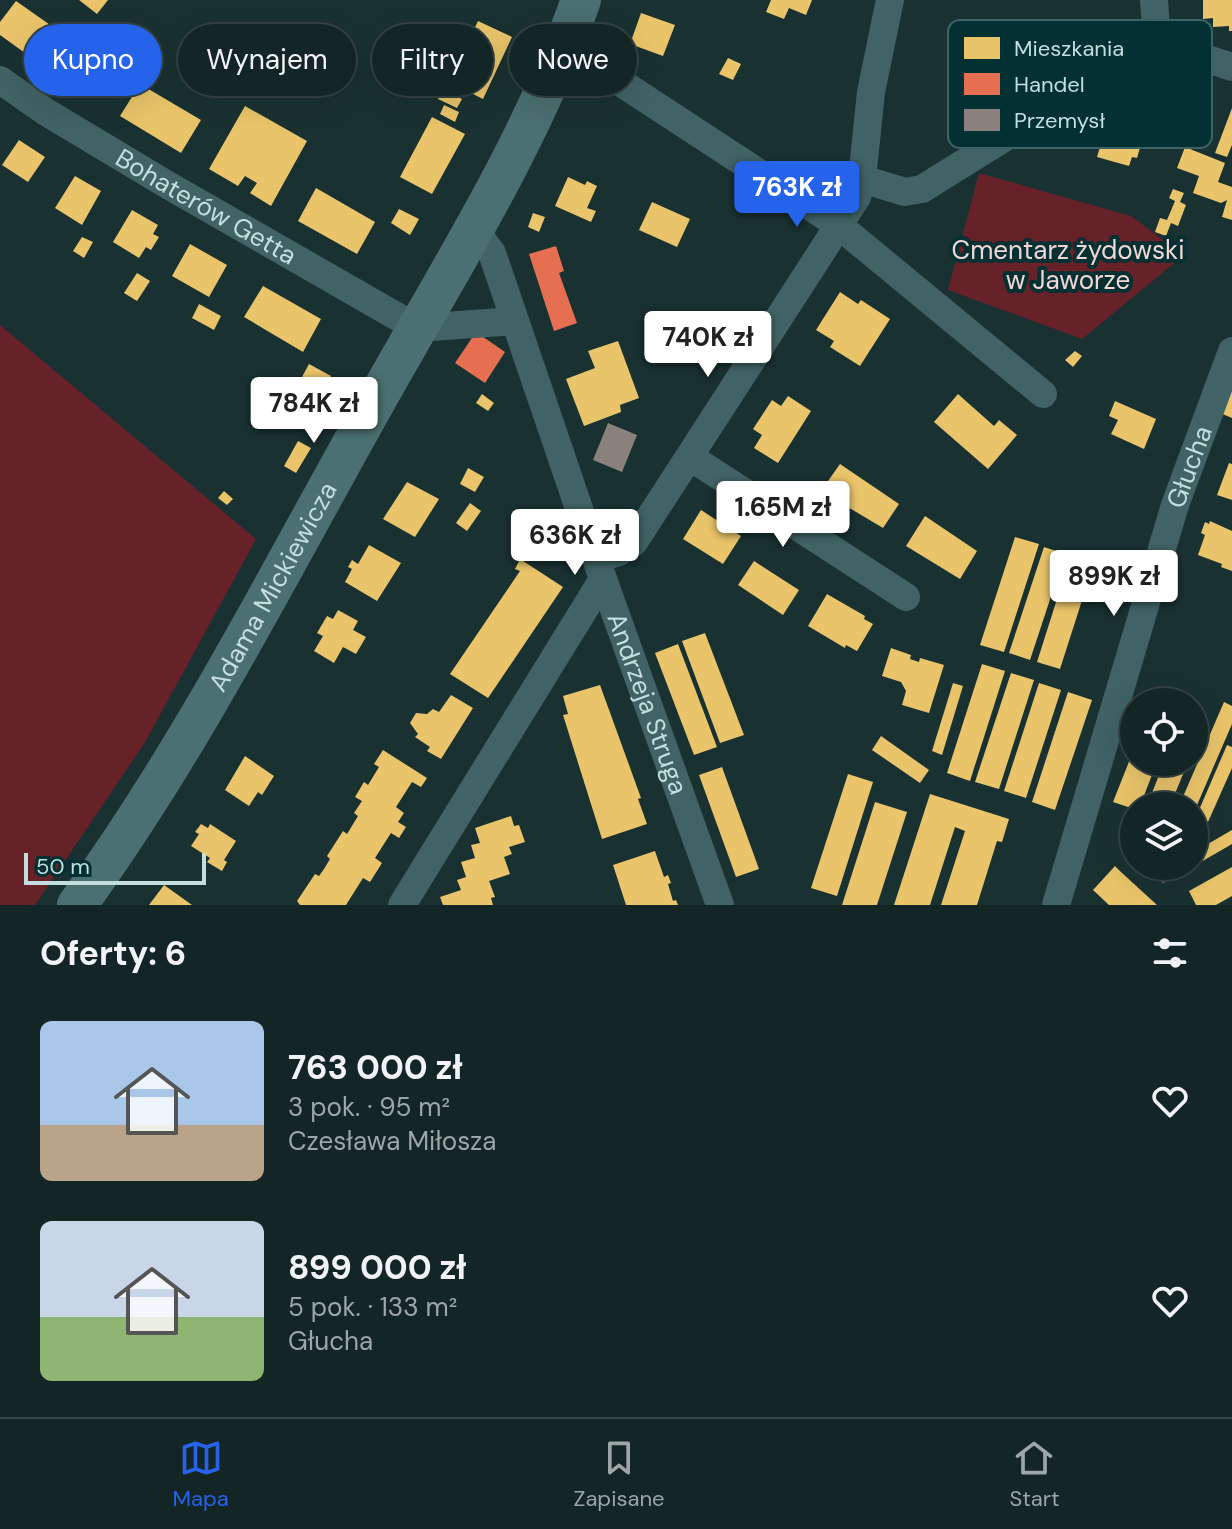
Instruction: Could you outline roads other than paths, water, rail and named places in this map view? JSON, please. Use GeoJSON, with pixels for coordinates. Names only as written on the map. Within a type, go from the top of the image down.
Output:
{"type":"FeatureCollection","features":[{"type":"Feature","properties":{"kind":"main road","name":"Adama Mickiewicza"},"geometry":{"type":"LineString","coordinates":[[573,24],[581,0]]}},
{"type":"Feature","properties":{"kind":"main road","name":"Adama Mickiewicza"},"geometry":{"type":"LineString","coordinates":[[77,905],[118,849],[174,761],[473,228],[542,96]]}},
{"type":"Feature","properties":{"kind":"street"},"geometry":{"type":"LineString","coordinates":[[407,902],[600,569],[634,542],[857,197],[862,179],[871,92],[890,0]]}},
{"type":"Feature","properties":{"kind":"street"},"geometry":{"type":"LineString","coordinates":[[1154,0],[1155,20]]}},
{"type":"Feature","properties":{"kind":"street"},"geometry":{"type":"LineString","coordinates":[[1212,61],[1232,67]]}},
{"type":"Feature","properties":{"kind":"street","name":"Bohaterów Getta"},"geometry":{"type":"LineString","coordinates":[[0,80],[126,160],[417,328]]}},
{"type":"Feature","properties":{"kind":"street"},"geometry":{"type":"LineString","coordinates":[[637,93],[837,224],[1043,394]]}},
{"type":"Feature","properties":{"kind":"street"},"geometry":{"type":"LineString","coordinates":[[862,179],[905,192],[922,189],[988,148]]}},
{"type":"Feature","properties":{"kind":"street","name":"Andrzeja Struga"},"geometry":{"type":"LineString","coordinates":[[473,228],[492,253],[720,905]]}},
{"type":"Feature","properties":{"kind":"street"},"geometry":{"type":"LineString","coordinates":[[417,328],[515,321]]}},
{"type":"Feature","properties":{"kind":"street","name":"Głucha"},"geometry":{"type":"LineString","coordinates":[[1056,905],[1175,505],[1232,351]]}},
{"type":"Feature","properties":{"kind":"street"},"geometry":{"type":"LineString","coordinates":[[690,457],[906,597]]}},
{"type":"Feature","properties":{"kind":"park label","name":"Cmentarz żydowski w Jaworze"},"geometry":{"type":"Point","coordinates":[1068,265]}}]}
